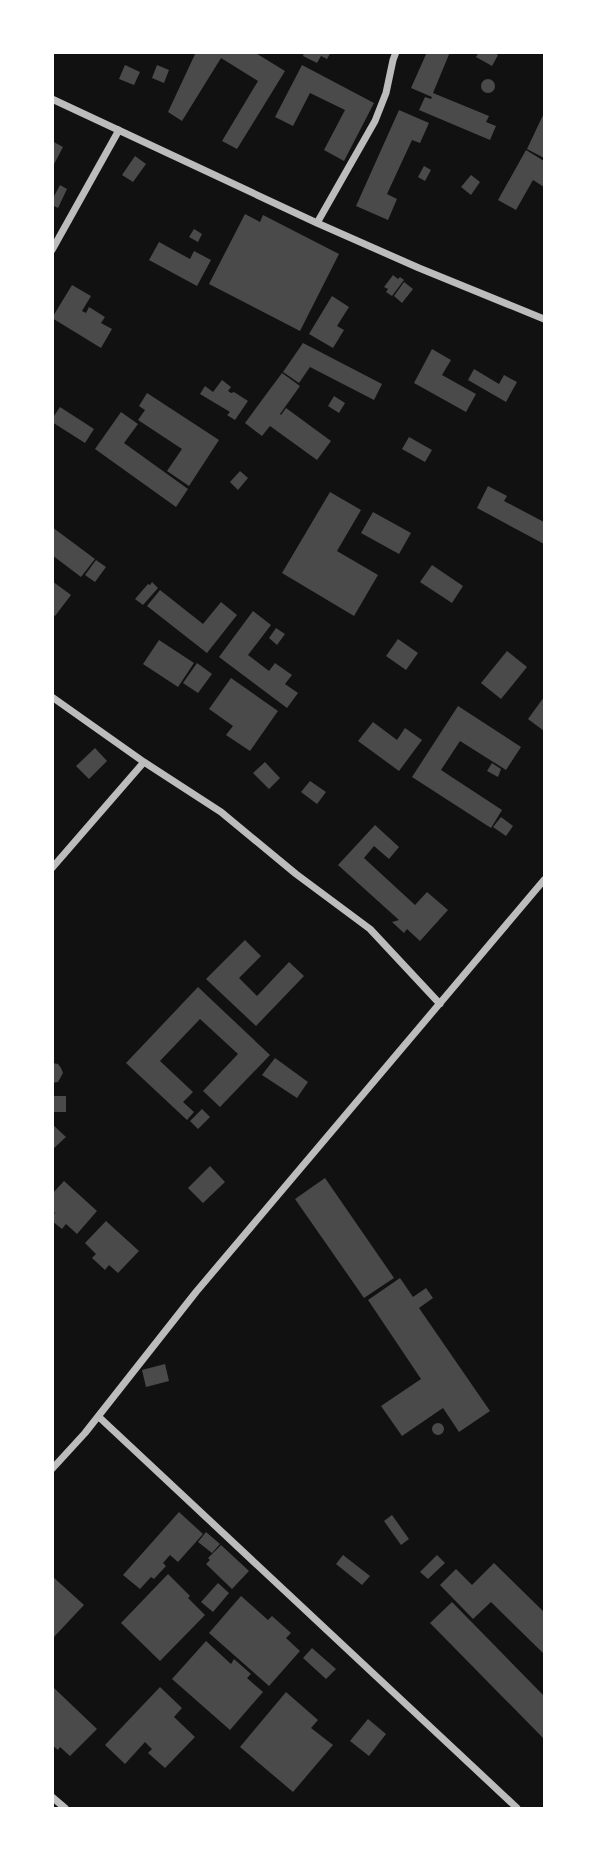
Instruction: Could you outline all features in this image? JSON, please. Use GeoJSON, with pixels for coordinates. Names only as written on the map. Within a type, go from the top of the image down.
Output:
{"type":"FeatureCollection","features":[{"type":"Feature","properties":{"kind":"street"},"geometry":{"type":"LineString","coordinates":[[317,223],[374,121],[386,93],[396,52]]}},
{"type":"Feature","properties":{"kind":"street"},"geometry":{"type":"LineString","coordinates":[[52,99],[317,223],[544,319]]}},
{"type":"Feature","properties":{"kind":"street"},"geometry":{"type":"LineString","coordinates":[[52,250],[119,130]]}},
{"type":"Feature","properties":{"kind":"street"},"geometry":{"type":"LineString","coordinates":[[52,697],[221,812],[296,874],[370,929],[440,1004]]}},
{"type":"Feature","properties":{"kind":"street"},"geometry":{"type":"LineString","coordinates":[[52,868],[144,762]]}},
{"type":"Feature","properties":{"kind":"street"},"geometry":{"type":"LineString","coordinates":[[52,1469],[99,1416],[195,1292],[544,880]]}},
{"type":"Feature","properties":{"kind":"street"},"geometry":{"type":"LineString","coordinates":[[99,1416],[517,1808]]}},
{"type":"Feature","properties":{"kind":"street"},"geometry":{"type":"LineString","coordinates":[[52,1797],[65,1808]]}},
{"type":"Feature","properties":{"kind":"building"},"geometry":{"type":"Polygon","coordinates":[[[196,52],[254,52],[285,71],[237,149],[222,141],[258,81],[221,58],[182,121],[168,112],[196,52]]]}},
{"type":"Feature","properties":{"kind":"building"},"geometry":{"type":"Polygon","coordinates":[[[304,52],[331,52],[327,59],[321,56],[317,63],[303,56],[304,52]]]}},
{"type":"Feature","properties":{"kind":"building"},"geometry":{"type":"Polygon","coordinates":[[[427,52],[450,52],[433,93],[489,116],[486,122],[496,126],[490,140],[419,110],[425,97],[432,97],[411,88],[427,52]]]}},
{"type":"Feature","properties":{"kind":"building"},"geometry":{"type":"Polygon","coordinates":[[[479,52],[494,52],[498,55],[492,66],[476,57],[479,52]]]}},
{"type":"Feature","properties":{"kind":"building"},"geometry":{"type":"Polygon","coordinates":[[[125,65],[140,72],[134,85],[119,79],[125,65]]]}},
{"type":"Feature","properties":{"kind":"building"},"geometry":{"type":"Polygon","coordinates":[[[157,65],[169,70],[164,83],[152,78],[157,65]]]}},
{"type":"Feature","properties":{"kind":"building"},"geometry":{"type":"Polygon","coordinates":[[[302,65],[374,103],[344,161],[324,150],[345,110],[310,93],[293,126],[275,117],[302,65]]]}},
{"type":"Feature","properties":{"kind":"building"},"geometry":{"type":"Polygon","coordinates":[[[485,79],[491,79],[495,86],[491,93],[485,93],[481,89],[481,83],[485,79]]]}},
{"type":"Feature","properties":{"kind":"building"},"geometry":{"type":"Polygon","coordinates":[[[399,110],[429,123],[420,143],[412,140],[387,194],[397,199],[388,220],[356,206],[399,110]]]}},
{"type":"Feature","properties":{"kind":"building"},"geometry":{"type":"Polygon","coordinates":[[[544,113],[544,158],[527,149],[544,113]]]}},
{"type":"Feature","properties":{"kind":"building"},"geometry":{"type":"Polygon","coordinates":[[[52,141],[63,147],[52,168],[52,141]]]}},
{"type":"Feature","properties":{"kind":"building"},"geometry":{"type":"Polygon","coordinates":[[[526,150],[544,161],[544,187],[533,180],[516,210],[498,200],[526,150]]]}},
{"type":"Feature","properties":{"kind":"building"},"geometry":{"type":"Polygon","coordinates":[[[135,156],[146,164],[133,182],[122,175],[135,156]]]}},
{"type":"Feature","properties":{"kind":"building"},"geometry":{"type":"Polygon","coordinates":[[[424,166],[431,170],[425,181],[418,177],[424,166]]]}},
{"type":"Feature","properties":{"kind":"building"},"geometry":{"type":"Polygon","coordinates":[[[471,175],[480,182],[471,195],[461,187],[471,175]]]}},
{"type":"Feature","properties":{"kind":"building"},"geometry":{"type":"Polygon","coordinates":[[[60,185],[67,189],[58,208],[52,205],[52,200],[60,185]]]}},
{"type":"Feature","properties":{"kind":"building"},"geometry":{"type":"Polygon","coordinates":[[[245,214],[260,222],[263,215],[339,254],[300,331],[209,284],[245,214]]]}},
{"type":"Feature","properties":{"kind":"building"},"geometry":{"type":"Polygon","coordinates":[[[194,229],[202,234],[198,242],[189,237],[194,229]]]}},
{"type":"Feature","properties":{"kind":"building"},"geometry":{"type":"Polygon","coordinates":[[[159,242],[190,259],[194,251],[211,260],[197,286],[149,260],[159,242]]]}},
{"type":"Feature","properties":{"kind":"building"},"geometry":{"type":"Polygon","coordinates":[[[393,275],[404,280],[392,296],[384,287],[393,275]]]}},
{"type":"Feature","properties":{"kind":"building"},"geometry":{"type":"Polygon","coordinates":[[[404,282],[413,289],[402,303],[394,296],[404,282]]]}},
{"type":"Feature","properties":{"kind":"building"},"geometry":{"type":"Polygon","coordinates":[[[72,285],[91,296],[82,311],[86,313],[89,307],[105,317],[101,323],[112,329],[101,348],[52,318],[72,285]]]}},
{"type":"Feature","properties":{"kind":"building"},"geometry":{"type":"Polygon","coordinates":[[[332,296],[349,307],[337,326],[344,330],[333,348],[309,334],[332,296]]]}},
{"type":"Feature","properties":{"kind":"building"},"geometry":{"type":"Polygon","coordinates":[[[303,343],[382,384],[374,400],[310,367],[299,383],[283,372],[303,343]]]}},
{"type":"Feature","properties":{"kind":"building"},"geometry":{"type":"Polygon","coordinates":[[[432,349],[451,360],[442,375],[476,394],[466,412],[414,383],[432,349]]]}},
{"type":"Feature","properties":{"kind":"building"},"geometry":{"type":"Polygon","coordinates":[[[474,369],[499,384],[504,375],[517,382],[506,402],[468,380],[474,369]]]}},
{"type":"Feature","properties":{"kind":"building"},"geometry":{"type":"Polygon","coordinates":[[[282,373],[300,386],[280,414],[286,408],[331,441],[317,460],[270,426],[262,436],[245,423],[282,373]]]}},
{"type":"Feature","properties":{"kind":"building"},"geometry":{"type":"Polygon","coordinates":[[[222,380],[231,387],[228,391],[248,401],[235,420],[227,415],[230,412],[200,394],[205,386],[213,392],[222,380]]]}},
{"type":"Feature","properties":{"kind":"building"},"geometry":{"type":"Polygon","coordinates":[[[147,393],[219,440],[189,486],[167,471],[182,449],[138,420],[145,410],[139,406],[147,393]]]}},
{"type":"Feature","properties":{"kind":"building"},"geometry":{"type":"Polygon","coordinates":[[[334,396],[345,403],[339,413],[328,406],[334,396]]]}},
{"type":"Feature","properties":{"kind":"building"},"geometry":{"type":"Polygon","coordinates":[[[60,407],[94,429],[85,443],[52,422],[60,407]]]}},
{"type":"Feature","properties":{"kind":"building"},"geometry":{"type":"Polygon","coordinates":[[[121,412],[138,424],[124,443],[188,489],[176,507],[95,449],[121,412]]]}},
{"type":"Feature","properties":{"kind":"building"},"geometry":{"type":"Polygon","coordinates":[[[409,437],[432,450],[425,462],[402,449],[409,437]]]}},
{"type":"Feature","properties":{"kind":"building"},"geometry":{"type":"Polygon","coordinates":[[[240,471],[248,478],[238,490],[230,482],[240,471]]]}},
{"type":"Feature","properties":{"kind":"building"},"geometry":{"type":"Polygon","coordinates":[[[488,486],[507,496],[504,501],[544,522],[544,544],[477,508],[488,486]]]}},
{"type":"Feature","properties":{"kind":"building"},"geometry":{"type":"Polygon","coordinates":[[[330,492],[361,510],[337,551],[378,575],[354,616],[282,573],[330,492]]]}},
{"type":"Feature","properties":{"kind":"building"},"geometry":{"type":"Polygon","coordinates":[[[373,512],[411,533],[399,554],[361,533],[373,512]]]}},
{"type":"Feature","properties":{"kind":"building"},"geometry":{"type":"Polygon","coordinates":[[[52,527],[95,559],[81,577],[52,555],[52,527]]]}},
{"type":"Feature","properties":{"kind":"building"},"geometry":{"type":"Polygon","coordinates":[[[96,560],[106,567],[95,582],[85,575],[96,560]]]}},
{"type":"Feature","properties":{"kind":"building"},"geometry":{"type":"Polygon","coordinates":[[[432,565],[463,586],[452,603],[420,582],[432,565]]]}},
{"type":"Feature","properties":{"kind":"building"},"geometry":{"type":"Polygon","coordinates":[[[52,581],[71,595],[55,616],[52,614],[52,581]]]}},
{"type":"Feature","properties":{"kind":"building"},"geometry":{"type":"Polygon","coordinates":[[[152,582],[158,588],[143,605],[135,599],[152,582]]]}},
{"type":"Feature","properties":{"kind":"building"},"geometry":{"type":"Polygon","coordinates":[[[160,590],[203,624],[221,602],[237,615],[207,653],[147,606],[160,590]]]}},
{"type":"Feature","properties":{"kind":"building"},"geometry":{"type":"Polygon","coordinates":[[[253,611],[271,625],[248,655],[269,671],[275,663],[292,675],[285,684],[298,693],[287,708],[219,657],[253,611]]]}},
{"type":"Feature","properties":{"kind":"building"},"geometry":{"type":"Polygon","coordinates":[[[276,628],[285,634],[277,645],[269,638],[276,628]]]}},
{"type":"Feature","properties":{"kind":"building"},"geometry":{"type":"Polygon","coordinates":[[[398,639],[418,653],[406,670],[386,656],[398,639]]]}},
{"type":"Feature","properties":{"kind":"building"},"geometry":{"type":"Polygon","coordinates":[[[159,640],[194,663],[178,687],[143,664],[159,640]]]}},
{"type":"Feature","properties":{"kind":"building"},"geometry":{"type":"Polygon","coordinates":[[[507,651],[527,667],[501,699],[481,683],[507,651]]]}},
{"type":"Feature","properties":{"kind":"building"},"geometry":{"type":"Polygon","coordinates":[[[197,663],[212,674],[198,693],[183,683],[197,663]]]}},
{"type":"Feature","properties":{"kind":"building"},"geometry":{"type":"Polygon","coordinates":[[[231,678],[278,711],[250,751],[226,735],[233,726],[209,709],[231,678]]]}},
{"type":"Feature","properties":{"kind":"building"},"geometry":{"type":"Polygon","coordinates":[[[544,697],[544,731],[528,719],[544,697]]]}},
{"type":"Feature","properties":{"kind":"building"},"geometry":{"type":"Polygon","coordinates":[[[458,706],[521,747],[506,770],[460,741],[441,770],[502,810],[491,828],[412,777],[458,706]]]}},
{"type":"Feature","properties":{"kind":"building"},"geometry":{"type":"Polygon","coordinates":[[[373,722],[397,740],[405,728],[422,740],[399,771],[358,741],[373,722]]]}},
{"type":"Feature","properties":{"kind":"building"},"geometry":{"type":"Polygon","coordinates":[[[95,748],[107,761],[89,779],[76,766],[95,748]]]}},
{"type":"Feature","properties":{"kind":"building"},"geometry":{"type":"Polygon","coordinates":[[[265,762],[280,778],[269,789],[253,773],[265,762]]]}},
{"type":"Feature","properties":{"kind":"building"},"geometry":{"type":"Polygon","coordinates":[[[492,763],[501,769],[498,777],[487,771],[492,763]]]}},
{"type":"Feature","properties":{"kind":"building"},"geometry":{"type":"Polygon","coordinates":[[[310,781],[326,792],[317,804],[301,792],[310,781]]]}},
{"type":"Feature","properties":{"kind":"building"},"geometry":{"type":"Polygon","coordinates":[[[501,817],[513,826],[506,836],[493,827],[501,817]]]}},
{"type":"Feature","properties":{"kind":"building"},"geometry":{"type":"Polygon","coordinates":[[[375,825],[399,847],[389,859],[374,846],[364,858],[415,905],[427,892],[448,910],[420,941],[407,929],[404,933],[392,922],[399,920],[338,865],[375,825]]]}},
{"type":"Feature","properties":{"kind":"building"},"geometry":{"type":"Polygon","coordinates":[[[245,940],[261,956],[239,978],[257,996],[289,962],[304,976],[256,1026],[206,979],[245,940]]]}},
{"type":"Feature","properties":{"kind":"building"},"geometry":{"type":"Polygon","coordinates":[[[198,987],[270,1055],[220,1107],[203,1091],[238,1054],[200,1019],[160,1061],[193,1092],[183,1102],[194,1112],[187,1120],[126,1063],[198,987]]]}},
{"type":"Feature","properties":{"kind":"building"},"geometry":{"type":"Polygon","coordinates":[[[275,1058],[308,1082],[297,1098],[262,1075],[275,1058]]]}},
{"type":"Feature","properties":{"kind":"building"},"geometry":{"type":"Polygon","coordinates":[[[52,1063],[58,1064],[63,1073],[58,1082],[52,1083],[52,1063]]]}},
{"type":"Feature","properties":{"kind":"building"},"geometry":{"type":"Polygon","coordinates":[[[52,1096],[66,1096],[66,1112],[53,1112],[52,1096]]]}},
{"type":"Feature","properties":{"kind":"building"},"geometry":{"type":"Polygon","coordinates":[[[202,1109],[210,1117],[198,1129],[190,1121],[202,1109]]]}},
{"type":"Feature","properties":{"kind":"building"},"geometry":{"type":"Polygon","coordinates":[[[52,1124],[66,1137],[52,1150],[52,1124]]]}},
{"type":"Feature","properties":{"kind":"building"},"geometry":{"type":"Polygon","coordinates":[[[210,1166],[225,1182],[203,1203],[188,1188],[210,1166]]]}},
{"type":"Feature","properties":{"kind":"building"},"geometry":{"type":"Polygon","coordinates":[[[325,1178],[394,1278],[364,1298],[295,1199],[325,1178]]]}},
{"type":"Feature","properties":{"kind":"building"},"geometry":{"type":"Polygon","coordinates":[[[64,1181],[97,1211],[77,1234],[66,1224],[62,1229],[52,1221],[55,1213],[52,1210],[52,1194],[64,1181]]]}},
{"type":"Feature","properties":{"kind":"building"},"geometry":{"type":"Polygon","coordinates":[[[106,1221],[139,1251],[118,1273],[109,1265],[105,1270],[92,1258],[96,1254],[85,1243],[106,1221]]]}},
{"type":"Feature","properties":{"kind":"building"},"geometry":{"type":"Polygon","coordinates":[[[400,1278],[413,1297],[426,1288],[433,1298],[419,1308],[490,1411],[459,1432],[443,1408],[402,1436],[381,1406],[421,1379],[368,1300],[400,1278]]]}},
{"type":"Feature","properties":{"kind":"building"},"geometry":{"type":"Polygon","coordinates":[[[165,1364],[169,1381],[146,1387],[142,1370],[165,1364]]]}},
{"type":"Feature","properties":{"kind":"building"},"geometry":{"type":"Polygon","coordinates":[[[438,1423],[444,1429],[438,1435],[432,1429],[438,1423]]]}},
{"type":"Feature","properties":{"kind":"building"},"geometry":{"type":"Polygon","coordinates":[[[179,1512],[203,1534],[178,1562],[170,1555],[163,1563],[166,1566],[140,1589],[123,1575],[179,1512]]]}},
{"type":"Feature","properties":{"kind":"building"},"geometry":{"type":"Polygon","coordinates":[[[392,1515],[409,1539],[401,1545],[384,1521],[392,1515]]]}},
{"type":"Feature","properties":{"kind":"building"},"geometry":{"type":"Polygon","coordinates":[[[206,1532],[220,1544],[212,1553],[198,1542],[206,1532]]]}},
{"type":"Feature","properties":{"kind":"building"},"geometry":{"type":"Polygon","coordinates":[[[221,1545],[249,1571],[232,1589],[206,1564],[210,1560],[208,1558],[221,1545]]]}},
{"type":"Feature","properties":{"kind":"building"},"geometry":{"type":"Polygon","coordinates":[[[343,1555],[370,1576],[362,1585],[336,1564],[343,1555]]]}},
{"type":"Feature","properties":{"kind":"building"},"geometry":{"type":"Polygon","coordinates":[[[437,1555],[445,1563],[428,1579],[420,1572],[437,1555]]]}},
{"type":"Feature","properties":{"kind":"building"},"geometry":{"type":"Polygon","coordinates":[[[494,1563],[544,1612],[544,1654],[491,1602],[473,1619],[440,1585],[456,1569],[472,1585],[494,1563]]]}},
{"type":"Feature","properties":{"kind":"building"},"geometry":{"type":"Polygon","coordinates":[[[168,1574],[205,1615],[160,1661],[121,1623],[168,1574]]]}},
{"type":"Feature","properties":{"kind":"building"},"geometry":{"type":"Polygon","coordinates":[[[52,1576],[84,1605],[52,1639],[52,1576]]]}},
{"type":"Feature","properties":{"kind":"building"},"geometry":{"type":"Polygon","coordinates":[[[218,1583],[229,1593],[213,1612],[201,1602],[218,1583]]]}},
{"type":"Feature","properties":{"kind":"building"},"geometry":{"type":"Polygon","coordinates":[[[241,1596],[268,1620],[272,1616],[291,1633],[286,1638],[300,1651],[269,1686],[209,1633],[241,1596]]]}},
{"type":"Feature","properties":{"kind":"building"},"geometry":{"type":"Polygon","coordinates":[[[452,1602],[544,1696],[544,1739],[430,1623],[452,1602]]]}},
{"type":"Feature","properties":{"kind":"building"},"geometry":{"type":"Polygon","coordinates":[[[206,1641],[231,1664],[234,1659],[251,1674],[247,1678],[263,1692],[230,1730],[172,1679],[206,1641]]]}},
{"type":"Feature","properties":{"kind":"building"},"geometry":{"type":"Polygon","coordinates":[[[312,1648],[336,1669],[326,1679],[303,1658],[312,1648]]]}},
{"type":"Feature","properties":{"kind":"building"},"geometry":{"type":"Polygon","coordinates":[[[160,1687],[182,1708],[174,1717],[195,1737],[165,1768],[148,1753],[152,1749],[145,1742],[125,1764],[105,1745],[160,1687]]]}},
{"type":"Feature","properties":{"kind":"building"},"geometry":{"type":"Polygon","coordinates":[[[54,1688],[97,1729],[70,1756],[60,1747],[58,1750],[52,1745],[54,1688]]]}},
{"type":"Feature","properties":{"kind":"building"},"geometry":{"type":"Polygon","coordinates":[[[286,1692],[318,1720],[311,1728],[333,1745],[293,1792],[240,1747],[286,1692]]]}},
{"type":"Feature","properties":{"kind":"building"},"geometry":{"type":"Polygon","coordinates":[[[368,1719],[386,1734],[369,1756],[350,1741],[368,1719]]]}}]}
